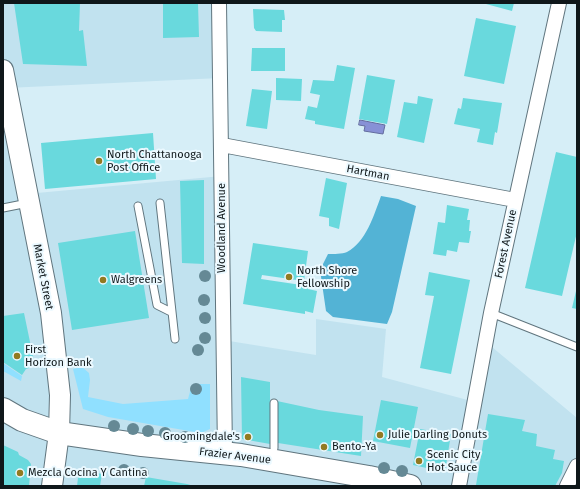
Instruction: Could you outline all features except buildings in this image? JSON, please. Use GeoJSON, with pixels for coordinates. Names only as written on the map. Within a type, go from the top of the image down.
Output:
{"type":"FeatureCollection","features":[{"type":"Feature","properties":{"kind":"main road","name":"Frazier Avenue"},"geometry":{"type":"LineString","coordinates":[[3,409],[22,420],[59,433],[142,445],[225,453],[361,476],[410,486]]}},
{"type":"Feature","properties":{"kind":"street","name":"Woodland Avenue"},"geometry":{"type":"LineString","coordinates":[[219,3],[225,453]]}},
{"type":"Feature","properties":{"kind":"street","name":"Forest Avenue"},"geometry":{"type":"LineString","coordinates":[[459,486],[491,313],[559,3]]}},
{"type":"Feature","properties":{"kind":"street","name":"Market Street"},"geometry":{"type":"LineString","coordinates":[[3,70],[28,203],[51,313],[60,395],[59,433],[52,486]]}},
{"type":"Feature","properties":{"kind":"street","name":"Hartman"},"geometry":{"type":"LineString","coordinates":[[222,145],[515,200]]}},
{"type":"Feature","properties":{"kind":"street"},"geometry":{"type":"LineString","coordinates":[[567,486],[577,466]]}},
{"type":"Feature","properties":{"kind":"lane"},"geometry":{"type":"LineString","coordinates":[[3,208],[28,203]]}},
{"type":"Feature","properties":{"kind":"lane"},"geometry":{"type":"LineString","coordinates":[[160,204],[175,339]]}},
{"type":"Feature","properties":{"kind":"lane"},"geometry":{"type":"LineString","coordinates":[[138,206],[157,305],[171,312]]}},
{"type":"Feature","properties":{"kind":"lane"},"geometry":{"type":"LineString","coordinates":[[491,313],[577,347]]}},
{"type":"Feature","properties":{"kind":"lane"},"geometry":{"type":"LineString","coordinates":[[274,403],[274,448]]}},
{"type":"Feature","properties":{"kind":"shaded area"},"geometry":{"type":"Polygon","coordinates":[[[3,3],[219,3],[220,78],[7,88],[26,194],[222,176],[223,340],[316,355],[316,319],[386,329],[382,377],[475,402],[486,342],[577,418],[577,486],[3,486],[3,3]]]}},
{"type":"Feature","properties":{"kind":"shaded area"},"geometry":{"type":"Polygon","coordinates":[[[360,120],[385,125],[383,134],[364,131],[365,126],[359,125],[360,120]]]}},
{"type":"Feature","properties":{"kind":"shaded area"},"geometry":{"type":"Polygon","coordinates":[[[381,196],[398,199],[416,206],[392,312],[387,324],[333,317],[326,311],[320,270],[328,254],[340,254],[347,252],[354,248],[359,242],[368,227],[381,196]]]}},
{"type":"Feature","properties":{"kind":"shaded area"},"geometry":{"type":"Polygon","coordinates":[[[3,363],[22,376],[21,381],[3,371],[3,363]]]}},
{"type":"Feature","properties":{"kind":"shaded area"},"geometry":{"type":"Polygon","coordinates":[[[82,367],[89,373],[90,380],[88,397],[123,404],[188,399],[191,388],[198,384],[210,384],[210,429],[201,433],[108,417],[83,409],[73,369],[82,367]]]}},
{"type":"Feature","properties":{"kind":"place","name":"North Chattanooga Post Office"},"geometry":{"type":"Point","coordinates":[99,161]}},
{"type":"Feature","properties":{"kind":"place","name":"North Shore Fellowship"},"geometry":{"type":"Point","coordinates":[289,277]}},
{"type":"Feature","properties":{"kind":"place","name":"Walgreens"},"geometry":{"type":"Point","coordinates":[103,280]}},
{"type":"Feature","properties":{"kind":"place","name":"First Horizon Bank"},"geometry":{"type":"Point","coordinates":[17,356]}},
{"type":"Feature","properties":{"kind":"place","name":"Julie Darling Donuts"},"geometry":{"type":"Point","coordinates":[380,435]}},
{"type":"Feature","properties":{"kind":"place","name":"Groomingdale's"},"geometry":{"type":"Point","coordinates":[248,437]}},
{"type":"Feature","properties":{"kind":"place","name":"Bento-Ya"},"geometry":{"type":"Point","coordinates":[324,447]}},
{"type":"Feature","properties":{"kind":"place","name":"Scenic City Hot Sauce"},"geometry":{"type":"Point","coordinates":[419,461]}},
{"type":"Feature","properties":{"kind":"place","name":"Mezcla Cocina Y Cantina"},"geometry":{"type":"Point","coordinates":[20,473]}}]}
